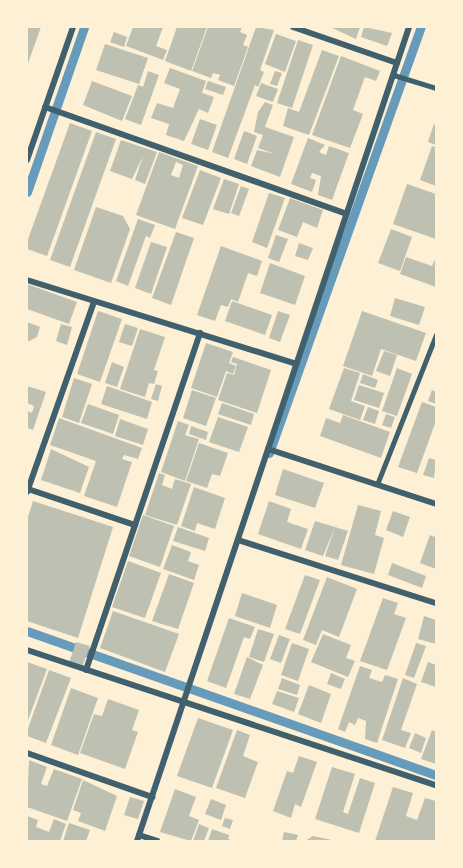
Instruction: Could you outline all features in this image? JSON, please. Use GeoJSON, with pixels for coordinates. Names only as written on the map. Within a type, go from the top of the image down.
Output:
{"type":"FeatureCollection","features":[{"type":"Feature","properties":{"kind":"street"},"geometry":{"type":"LineString","coordinates":[[27,160],[73,27]]}},
{"type":"Feature","properties":{"kind":"street"},"geometry":{"type":"LineString","coordinates":[[293,27],[397,63]]}},
{"type":"Feature","properties":{"kind":"street"},"geometry":{"type":"LineString","coordinates":[[157,841],[138,838],[410,27]]}},
{"type":"Feature","properties":{"kind":"street"},"geometry":{"type":"LineString","coordinates":[[45,107],[347,214]]}},
{"type":"Feature","properties":{"kind":"street"},"geometry":{"type":"LineString","coordinates":[[27,280],[296,364]]}},
{"type":"Feature","properties":{"kind":"street"},"geometry":{"type":"LineString","coordinates":[[94,302],[27,490],[135,525]]}},
{"type":"Feature","properties":{"kind":"street"},"geometry":{"type":"LineString","coordinates":[[86,670],[200,333]]}},
{"type":"Feature","properties":{"kind":"street"},"geometry":{"type":"LineString","coordinates":[[268,449],[378,482],[436,504]]}},
{"type":"Feature","properties":{"kind":"street"},"geometry":{"type":"LineString","coordinates":[[238,540],[436,603]]}},
{"type":"Feature","properties":{"kind":"street"},"geometry":{"type":"LineString","coordinates":[[27,650],[436,785]]}},
{"type":"Feature","properties":{"kind":"street"},"geometry":{"type":"LineString","coordinates":[[27,753],[152,797]]}},
{"type":"Feature","properties":{"kind":"lane"},"geometry":{"type":"LineString","coordinates":[[394,75],[436,88]]}},
{"type":"Feature","properties":{"kind":"lane"},"geometry":{"type":"LineString","coordinates":[[378,482],[436,334]]}},
{"type":"Feature","properties":{"kind":"building"},"geometry":{"type":"Polygon","coordinates":[[[27,27],[41,27],[27,66],[27,27]]]}},
{"type":"Feature","properties":{"kind":"building"},"geometry":{"type":"Polygon","coordinates":[[[133,27],[163,27],[156,46],[167,50],[163,60],[126,46],[133,27]]]}},
{"type":"Feature","properties":{"kind":"building"},"geometry":{"type":"Polygon","coordinates":[[[177,27],[207,27],[191,71],[165,61],[177,27]]]}},
{"type":"Feature","properties":{"kind":"building"},"geometry":{"type":"Polygon","coordinates":[[[208,27],[242,27],[240,32],[247,35],[243,45],[248,47],[234,86],[218,80],[220,75],[213,73],[211,78],[192,71],[208,27]]]}},
{"type":"Feature","properties":{"kind":"building"},"geometry":{"type":"Polygon","coordinates":[[[256,27],[274,30],[260,70],[264,72],[258,87],[255,85],[228,158],[212,152],[256,27]]]}},
{"type":"Feature","properties":{"kind":"building"},"geometry":{"type":"Polygon","coordinates":[[[330,27],[360,27],[356,39],[330,27]]]}},
{"type":"Feature","properties":{"kind":"building"},"geometry":{"type":"Polygon","coordinates":[[[364,27],[392,33],[387,46],[361,37],[364,27]]]}},
{"type":"Feature","properties":{"kind":"building"},"geometry":{"type":"Polygon","coordinates":[[[114,32],[127,37],[124,47],[110,42],[114,32]]]}},
{"type":"Feature","properties":{"kind":"building"},"geometry":{"type":"Polygon","coordinates":[[[276,34],[296,41],[285,72],[265,64],[276,34]]]}},
{"type":"Feature","properties":{"kind":"building"},"geometry":{"type":"Polygon","coordinates":[[[298,40],[313,45],[292,108],[277,103],[298,40]]]}},
{"type":"Feature","properties":{"kind":"building"},"geometry":{"type":"Polygon","coordinates":[[[105,44],[148,58],[139,84],[96,70],[105,44]]]}},
{"type":"Feature","properties":{"kind":"building"},"geometry":{"type":"Polygon","coordinates":[[[322,50],[339,56],[309,135],[283,126],[288,108],[299,112],[322,50]]]}},
{"type":"Feature","properties":{"kind":"building"},"geometry":{"type":"Polygon","coordinates":[[[341,56],[380,71],[376,81],[365,77],[353,110],[363,114],[350,148],[312,135],[341,56]]]}},
{"type":"Feature","properties":{"kind":"building"},"geometry":{"type":"Polygon","coordinates":[[[170,68],[206,81],[202,93],[214,97],[208,113],[199,109],[184,141],[166,135],[169,124],[151,118],[157,103],[173,108],[180,89],[164,83],[170,68]]]}},
{"type":"Feature","properties":{"kind":"building"},"geometry":{"type":"Polygon","coordinates":[[[148,71],[159,75],[141,125],[125,119],[138,85],[143,87],[148,71]]]}},
{"type":"Feature","properties":{"kind":"building"},"geometry":{"type":"Polygon","coordinates":[[[275,71],[282,73],[277,86],[270,84],[275,71]]]}},
{"type":"Feature","properties":{"kind":"building"},"geometry":{"type":"Polygon","coordinates":[[[92,81],[132,96],[122,121],[83,105],[92,81]]]}},
{"type":"Feature","properties":{"kind":"building"},"geometry":{"type":"Polygon","coordinates":[[[208,81],[226,87],[223,95],[205,89],[208,81]]]}},
{"type":"Feature","properties":{"kind":"building"},"geometry":{"type":"Polygon","coordinates":[[[261,83],[278,89],[273,102],[256,96],[261,83]]]}},
{"type":"Feature","properties":{"kind":"building"},"geometry":{"type":"Polygon","coordinates":[[[265,102],[273,105],[265,127],[294,137],[280,177],[251,166],[257,150],[275,154],[258,148],[263,135],[254,132],[258,112],[265,102]]]}},
{"type":"Feature","properties":{"kind":"building"},"geometry":{"type":"Polygon","coordinates":[[[200,119],[217,125],[208,150],[191,144],[200,119]]]}},
{"type":"Feature","properties":{"kind":"building"},"geometry":{"type":"Polygon","coordinates":[[[70,123],[92,131],[47,256],[27,249],[27,242],[70,123]]]}},
{"type":"Feature","properties":{"kind":"building"},"geometry":{"type":"Polygon","coordinates":[[[434,124],[436,125],[436,145],[428,142],[434,124]]]}},
{"type":"Feature","properties":{"kind":"building"},"geometry":{"type":"Polygon","coordinates":[[[244,131],[257,136],[247,164],[234,159],[244,131]]]}},
{"type":"Feature","properties":{"kind":"building"},"geometry":{"type":"Polygon","coordinates":[[[96,132],[116,139],[70,267],[50,260],[96,132]]]}},
{"type":"Feature","properties":{"kind":"building"},"geometry":{"type":"Polygon","coordinates":[[[308,138],[325,145],[319,152],[326,155],[329,146],[349,153],[332,200],[318,195],[321,176],[312,173],[310,178],[316,180],[312,192],[291,184],[308,138]]]}},
{"type":"Feature","properties":{"kind":"building"},"geometry":{"type":"Polygon","coordinates":[[[121,140],[157,152],[145,184],[135,180],[143,156],[132,179],[110,171],[121,140]]]}},
{"type":"Feature","properties":{"kind":"building"},"geometry":{"type":"Polygon","coordinates":[[[432,146],[436,147],[436,186],[420,180],[432,146]]]}},
{"type":"Feature","properties":{"kind":"building"},"geometry":{"type":"Polygon","coordinates":[[[159,152],[198,166],[175,229],[136,215],[159,152]],[[176,162],[171,175],[179,178],[183,165],[176,162]]]}},
{"type":"Feature","properties":{"kind":"building"},"geometry":{"type":"Polygon","coordinates":[[[200,170],[221,178],[203,225],[182,218],[200,170]]]}},
{"type":"Feature","properties":{"kind":"building"},"geometry":{"type":"Polygon","coordinates":[[[224,179],[239,184],[229,214],[213,209],[224,179]]]}},
{"type":"Feature","properties":{"kind":"building"},"geometry":{"type":"Polygon","coordinates":[[[407,184],[436,194],[436,239],[393,224],[407,184]]]}},
{"type":"Feature","properties":{"kind":"building"},"geometry":{"type":"Polygon","coordinates":[[[241,186],[249,189],[239,216],[231,213],[241,186]]]}},
{"type":"Feature","properties":{"kind":"building"},"geometry":{"type":"Polygon","coordinates":[[[269,193],[285,198],[267,248],[252,242],[269,193]]]}},
{"type":"Feature","properties":{"kind":"building"},"geometry":{"type":"Polygon","coordinates":[[[290,198],[323,210],[317,228],[303,222],[297,237],[278,230],[290,198]]]}},
{"type":"Feature","properties":{"kind":"building"},"geometry":{"type":"Polygon","coordinates":[[[96,207],[123,216],[130,229],[111,283],[74,270],[96,207]]]}},
{"type":"Feature","properties":{"kind":"building"},"geometry":{"type":"Polygon","coordinates":[[[138,219],[155,225],[150,238],[146,236],[128,286],[116,281],[138,219]]]}},
{"type":"Feature","properties":{"kind":"building"},"geometry":{"type":"Polygon","coordinates":[[[391,229],[412,237],[400,271],[378,263],[391,229]]]}},
{"type":"Feature","properties":{"kind":"building"},"geometry":{"type":"Polygon","coordinates":[[[176,232],[194,238],[171,305],[152,298],[176,232]]]}},
{"type":"Feature","properties":{"kind":"building"},"geometry":{"type":"Polygon","coordinates":[[[276,235],[288,239],[279,262],[268,258],[276,235]]]}},
{"type":"Feature","properties":{"kind":"building"},"geometry":{"type":"Polygon","coordinates":[[[151,242],[167,247],[151,294],[135,288],[151,242]]]}},
{"type":"Feature","properties":{"kind":"building"},"geometry":{"type":"Polygon","coordinates":[[[299,243],[313,248],[308,260],[295,256],[299,243]]]}},
{"type":"Feature","properties":{"kind":"building"},"geometry":{"type":"Polygon","coordinates":[[[221,246],[262,261],[257,276],[248,273],[238,302],[231,299],[228,307],[221,305],[215,321],[197,315],[221,246]]]}},
{"type":"Feature","properties":{"kind":"building"},"geometry":{"type":"Polygon","coordinates":[[[406,257],[432,266],[436,257],[436,287],[400,274],[406,257]]]}},
{"type":"Feature","properties":{"kind":"building"},"geometry":{"type":"Polygon","coordinates":[[[270,263],[305,276],[295,305],[260,293],[270,263]]]}},
{"type":"Feature","properties":{"kind":"building"},"geometry":{"type":"Polygon","coordinates":[[[27,284],[77,302],[69,324],[27,309],[27,284]]]}},
{"type":"Feature","properties":{"kind":"building"},"geometry":{"type":"Polygon","coordinates":[[[395,298],[425,307],[419,325],[390,316],[395,298]]]}},
{"type":"Feature","properties":{"kind":"building"},"geometry":{"type":"Polygon","coordinates":[[[232,301],[272,315],[265,335],[225,321],[232,301]]]}},
{"type":"Feature","properties":{"kind":"building"},"geometry":{"type":"Polygon","coordinates":[[[98,311],[122,319],[100,382],[77,374],[98,311]]]}},
{"type":"Feature","properties":{"kind":"building"},"geometry":{"type":"Polygon","coordinates":[[[278,311],[290,315],[280,342],[269,338],[278,311]]]}},
{"type":"Feature","properties":{"kind":"building"},"geometry":{"type":"Polygon","coordinates":[[[362,311],[426,333],[416,361],[381,349],[372,376],[343,366],[362,311]]]}},
{"type":"Feature","properties":{"kind":"building"},"geometry":{"type":"Polygon","coordinates":[[[27,322],[40,327],[37,337],[27,342],[27,322]]]}},
{"type":"Feature","properties":{"kind":"building"},"geometry":{"type":"Polygon","coordinates":[[[61,324],[72,327],[67,345],[56,341],[61,324]]]}},
{"type":"Feature","properties":{"kind":"building"},"geometry":{"type":"Polygon","coordinates":[[[125,324],[138,328],[132,346],[119,342],[125,324]]]}},
{"type":"Feature","properties":{"kind":"building"},"geometry":{"type":"Polygon","coordinates":[[[140,329],[165,337],[154,370],[158,371],[154,384],[149,383],[145,397],[120,389],[140,329]]]}},
{"type":"Feature","properties":{"kind":"building"},"geometry":{"type":"Polygon","coordinates":[[[206,343],[233,352],[229,363],[236,366],[233,374],[226,371],[217,397],[191,388],[206,343]]]}},
{"type":"Feature","properties":{"kind":"building"},"geometry":{"type":"Polygon","coordinates":[[[384,351],[397,355],[390,376],[376,371],[384,351]]]}},
{"type":"Feature","properties":{"kind":"building"},"geometry":{"type":"Polygon","coordinates":[[[233,357],[271,370],[257,413],[218,400],[227,373],[234,375],[237,364],[231,362],[233,357]]]}},
{"type":"Feature","properties":{"kind":"building"},"geometry":{"type":"Polygon","coordinates":[[[112,362],[124,367],[117,387],[105,383],[112,362]]]}},
{"type":"Feature","properties":{"kind":"building"},"geometry":{"type":"Polygon","coordinates":[[[344,368],[360,373],[351,401],[365,406],[360,420],[329,409],[344,368]]]}},
{"type":"Feature","properties":{"kind":"building"},"geometry":{"type":"Polygon","coordinates":[[[397,368],[412,374],[397,416],[382,411],[397,368]]]}},
{"type":"Feature","properties":{"kind":"building"},"geometry":{"type":"Polygon","coordinates":[[[363,374],[378,380],[375,388],[360,383],[363,374]]]}},
{"type":"Feature","properties":{"kind":"building"},"geometry":{"type":"Polygon","coordinates":[[[74,378],[92,384],[79,423],[62,417],[74,378]]]}},
{"type":"Feature","properties":{"kind":"building"},"geometry":{"type":"Polygon","coordinates":[[[156,384],[162,386],[158,401],[151,399],[156,384]]]}},
{"type":"Feature","properties":{"kind":"building"},"geometry":{"type":"Polygon","coordinates":[[[359,385],[384,393],[379,408],[354,400],[359,385]]]}},
{"type":"Feature","properties":{"kind":"building"},"geometry":{"type":"Polygon","coordinates":[[[27,386],[46,392],[33,430],[27,428],[27,411],[32,413],[34,406],[27,403],[27,386]]]}},
{"type":"Feature","properties":{"kind":"building"},"geometry":{"type":"Polygon","coordinates":[[[107,386],[152,402],[147,419],[101,404],[107,386]]]}},
{"type":"Feature","properties":{"kind":"building"},"geometry":{"type":"Polygon","coordinates":[[[192,390],[216,398],[206,426],[183,418],[192,390]]]}},
{"type":"Feature","properties":{"kind":"building"},"geometry":{"type":"Polygon","coordinates":[[[432,390],[436,392],[436,404],[428,401],[432,390]]]}},
{"type":"Feature","properties":{"kind":"building"},"geometry":{"type":"Polygon","coordinates":[[[422,402],[436,407],[436,421],[417,473],[398,467],[422,402]]]}},
{"type":"Feature","properties":{"kind":"building"},"geometry":{"type":"Polygon","coordinates":[[[222,403],[254,414],[251,425],[218,414],[222,403]]]}},
{"type":"Feature","properties":{"kind":"building"},"geometry":{"type":"Polygon","coordinates":[[[88,404],[119,415],[113,434],[81,423],[88,404]]]}},
{"type":"Feature","properties":{"kind":"building"},"geometry":{"type":"Polygon","coordinates":[[[368,407],[379,411],[375,424],[363,420],[368,407]]]}},
{"type":"Feature","properties":{"kind":"building"},"geometry":{"type":"Polygon","coordinates":[[[386,414],[395,417],[391,428],[382,425],[386,414]]]}},
{"type":"Feature","properties":{"kind":"building"},"geometry":{"type":"Polygon","coordinates":[[[343,415],[390,432],[381,458],[320,436],[326,418],[340,423],[343,415]]]}},
{"type":"Feature","properties":{"kind":"building"},"geometry":{"type":"Polygon","coordinates":[[[218,417],[248,427],[239,452],[209,442],[218,417]]]}},
{"type":"Feature","properties":{"kind":"building"},"geometry":{"type":"Polygon","coordinates":[[[59,418],[142,448],[138,459],[124,455],[122,459],[132,462],[117,507],[84,496],[96,461],[50,445],[59,418]]]}},
{"type":"Feature","properties":{"kind":"building"},"geometry":{"type":"Polygon","coordinates":[[[120,419],[148,429],[143,445],[115,436],[120,419]]]}},
{"type":"Feature","properties":{"kind":"building"},"geometry":{"type":"Polygon","coordinates":[[[178,421],[189,425],[185,435],[199,439],[185,481],[161,472],[178,421]]]}},
{"type":"Feature","properties":{"kind":"building"},"geometry":{"type":"Polygon","coordinates":[[[191,426],[208,432],[206,440],[189,434],[191,426]]]}},
{"type":"Feature","properties":{"kind":"building"},"geometry":{"type":"Polygon","coordinates":[[[199,443],[228,453],[220,476],[212,474],[207,488],[186,481],[199,443]]]}},
{"type":"Feature","properties":{"kind":"building"},"geometry":{"type":"Polygon","coordinates":[[[51,449],[89,467],[80,493],[41,480],[51,449]]]}},
{"type":"Feature","properties":{"kind":"building"},"geometry":{"type":"Polygon","coordinates":[[[429,458],[436,460],[434,478],[423,475],[429,458]]]}},
{"type":"Feature","properties":{"kind":"building"},"geometry":{"type":"Polygon","coordinates":[[[283,469],[324,483],[315,508],[275,495],[283,469]]]}},
{"type":"Feature","properties":{"kind":"building"},"geometry":{"type":"Polygon","coordinates":[[[159,473],[165,475],[162,485],[172,489],[175,479],[191,484],[177,525],[145,515],[159,473]]]}},
{"type":"Feature","properties":{"kind":"building"},"geometry":{"type":"Polygon","coordinates":[[[194,487],[225,498],[215,529],[197,523],[195,531],[181,526],[194,487]]]}},
{"type":"Feature","properties":{"kind":"building"},"geometry":{"type":"Polygon","coordinates":[[[33,501],[113,527],[78,638],[27,621],[27,520],[33,501]]]}},
{"type":"Feature","properties":{"kind":"building"},"geometry":{"type":"Polygon","coordinates":[[[269,501],[291,509],[287,522],[308,529],[301,549],[258,534],[269,501]]]}},
{"type":"Feature","properties":{"kind":"building"},"geometry":{"type":"Polygon","coordinates":[[[358,505],[381,511],[375,535],[384,538],[374,574],[341,565],[358,505]]]}},
{"type":"Feature","properties":{"kind":"building"},"geometry":{"type":"Polygon","coordinates":[[[393,511],[410,517],[403,537],[386,530],[393,511]]]}},
{"type":"Feature","properties":{"kind":"building"},"geometry":{"type":"Polygon","coordinates":[[[143,515],[174,526],[160,567],[129,556],[143,515]]]}},
{"type":"Feature","properties":{"kind":"building"},"geometry":{"type":"Polygon","coordinates":[[[315,521],[335,527],[323,556],[305,550],[315,521]]]}},
{"type":"Feature","properties":{"kind":"building"},"geometry":{"type":"Polygon","coordinates":[[[178,527],[209,538],[205,551],[173,541],[178,527]]]}},
{"type":"Feature","properties":{"kind":"building"},"geometry":{"type":"Polygon","coordinates":[[[335,527],[348,531],[338,560],[325,556],[335,527]]]}},
{"type":"Feature","properties":{"kind":"building"},"geometry":{"type":"Polygon","coordinates":[[[436,531],[436,569],[420,563],[430,535],[434,537],[436,531]]]}},
{"type":"Feature","properties":{"kind":"building"},"geometry":{"type":"Polygon","coordinates":[[[172,545],[191,552],[188,561],[199,565],[194,580],[163,569],[172,545]]]}},
{"type":"Feature","properties":{"kind":"building"},"geometry":{"type":"Polygon","coordinates":[[[128,561],[161,573],[145,618],[112,607],[128,561]]]}},
{"type":"Feature","properties":{"kind":"building"},"geometry":{"type":"Polygon","coordinates":[[[392,563],[426,576],[422,588],[388,575],[392,563]]]}},
{"type":"Feature","properties":{"kind":"building"},"geometry":{"type":"Polygon","coordinates":[[[169,574],[194,583],[178,629],[152,621],[169,574]]]}},
{"type":"Feature","properties":{"kind":"building"},"geometry":{"type":"Polygon","coordinates":[[[305,575],[320,580],[300,634],[285,629],[305,575]]]}},
{"type":"Feature","properties":{"kind":"building"},"geometry":{"type":"Polygon","coordinates":[[[327,577],[357,589],[339,637],[322,630],[316,645],[303,640],[327,577]]]}},
{"type":"Feature","properties":{"kind":"building"},"geometry":{"type":"Polygon","coordinates":[[[242,593],[277,605],[270,628],[235,616],[242,593]]]}},
{"type":"Feature","properties":{"kind":"building"},"geometry":{"type":"Polygon","coordinates":[[[383,598],[398,603],[394,614],[406,618],[387,670],[360,661],[383,598]]]}},
{"type":"Feature","properties":{"kind":"building"},"geometry":{"type":"Polygon","coordinates":[[[113,611],[179,634],[165,672],[100,648],[113,611]]]}},
{"type":"Feature","properties":{"kind":"building"},"geometry":{"type":"Polygon","coordinates":[[[424,616],[436,620],[436,644],[418,639],[424,616]]]}},
{"type":"Feature","properties":{"kind":"building"},"geometry":{"type":"Polygon","coordinates":[[[229,618],[255,627],[250,639],[244,637],[226,688],[207,681],[229,618]]]}},
{"type":"Feature","properties":{"kind":"building"},"geometry":{"type":"Polygon","coordinates":[[[258,629],[274,634],[264,662],[249,657],[258,629]]]}},
{"type":"Feature","properties":{"kind":"building"},"geometry":{"type":"Polygon","coordinates":[[[323,634],[351,645],[346,658],[355,661],[348,677],[311,662],[323,634]]]}},
{"type":"Feature","properties":{"kind":"building"},"geometry":{"type":"Polygon","coordinates":[[[279,635],[290,639],[281,663],[270,659],[279,635]]]}},
{"type":"Feature","properties":{"kind":"building"},"geometry":{"type":"Polygon","coordinates":[[[76,642],[90,646],[82,667],[69,663],[76,642]]]}},
{"type":"Feature","properties":{"kind":"building"},"geometry":{"type":"Polygon","coordinates":[[[292,643],[309,649],[298,681],[281,675],[292,643]]]}},
{"type":"Feature","properties":{"kind":"building"},"geometry":{"type":"Polygon","coordinates":[[[416,643],[426,646],[414,678],[405,675],[416,643]]]}},
{"type":"Feature","properties":{"kind":"building"},"geometry":{"type":"Polygon","coordinates":[[[247,657],[263,665],[250,699],[234,694],[247,657]]]}},
{"type":"Feature","properties":{"kind":"building"},"geometry":{"type":"Polygon","coordinates":[[[27,662],[47,669],[27,723],[27,662]]]}},
{"type":"Feature","properties":{"kind":"building"},"geometry":{"type":"Polygon","coordinates":[[[428,662],[436,665],[436,687],[421,682],[428,662]]]}},
{"type":"Feature","properties":{"kind":"building"},"geometry":{"type":"Polygon","coordinates":[[[360,666],[372,670],[369,678],[382,682],[385,675],[398,679],[377,743],[365,739],[366,721],[358,718],[355,725],[349,722],[345,732],[338,729],[360,666]]]}},
{"type":"Feature","properties":{"kind":"building"},"geometry":{"type":"Polygon","coordinates":[[[49,670],[71,678],[46,743],[27,736],[27,731],[49,670]]]}},
{"type":"Feature","properties":{"kind":"building"},"geometry":{"type":"Polygon","coordinates":[[[331,673],[345,679],[341,689],[327,684],[331,673]]]}},
{"type":"Feature","properties":{"kind":"building"},"geometry":{"type":"Polygon","coordinates":[[[282,678],[300,685],[297,695],[278,689],[282,678]]]}},
{"type":"Feature","properties":{"kind":"building"},"geometry":{"type":"Polygon","coordinates":[[[403,678],[417,684],[401,730],[411,733],[405,748],[382,740],[403,678]]]}},
{"type":"Feature","properties":{"kind":"building"},"geometry":{"type":"Polygon","coordinates":[[[309,685],[331,694],[321,723],[298,714],[309,685]]]}},
{"type":"Feature","properties":{"kind":"building"},"geometry":{"type":"Polygon","coordinates":[[[71,688],[98,698],[78,755],[51,745],[71,688]]]}},
{"type":"Feature","properties":{"kind":"building"},"geometry":{"type":"Polygon","coordinates":[[[277,691],[299,698],[294,712],[272,704],[277,691]]]}},
{"type":"Feature","properties":{"kind":"building"},"geometry":{"type":"Polygon","coordinates":[[[108,699],[139,710],[132,730],[138,732],[125,769],[80,753],[94,714],[102,716],[108,699]]]}},
{"type":"Feature","properties":{"kind":"building"},"geometry":{"type":"Polygon","coordinates":[[[198,718],[233,730],[212,788],[177,776],[198,718]]]}},
{"type":"Feature","properties":{"kind":"building"},"geometry":{"type":"Polygon","coordinates":[[[237,730],[250,735],[243,756],[258,762],[245,798],[216,788],[237,730]]]}},
{"type":"Feature","properties":{"kind":"building"},"geometry":{"type":"Polygon","coordinates":[[[432,730],[436,732],[436,764],[421,759],[432,730]]]}},
{"type":"Feature","properties":{"kind":"building"},"geometry":{"type":"Polygon","coordinates":[[[415,733],[426,738],[421,753],[409,748],[415,733]]]}},
{"type":"Feature","properties":{"kind":"building"},"geometry":{"type":"Polygon","coordinates":[[[299,756],[317,762],[301,807],[295,804],[291,818],[273,811],[287,771],[293,773],[299,756]]]}},
{"type":"Feature","properties":{"kind":"building"},"geometry":{"type":"Polygon","coordinates":[[[29,760],[47,767],[41,784],[47,786],[54,769],[82,779],[67,821],[27,807],[29,760]]]}},
{"type":"Feature","properties":{"kind":"building"},"geometry":{"type":"Polygon","coordinates":[[[332,767],[355,774],[343,812],[348,814],[360,778],[375,783],[359,833],[315,819],[332,767]]]}},
{"type":"Feature","properties":{"kind":"building"},"geometry":{"type":"Polygon","coordinates":[[[83,780],[117,796],[105,831],[78,821],[81,813],[73,810],[83,780]]]}},
{"type":"Feature","properties":{"kind":"building"},"geometry":{"type":"Polygon","coordinates":[[[393,787],[413,793],[406,816],[417,820],[425,798],[436,801],[436,841],[375,841],[393,787]]]}},
{"type":"Feature","properties":{"kind":"building"},"geometry":{"type":"Polygon","coordinates":[[[175,789],[196,797],[189,816],[199,820],[191,841],[160,832],[175,789]]]}},
{"type":"Feature","properties":{"kind":"building"},"geometry":{"type":"Polygon","coordinates":[[[130,797],[144,801],[138,819],[124,815],[130,797]]]}},
{"type":"Feature","properties":{"kind":"building"},"geometry":{"type":"Polygon","coordinates":[[[211,799],[226,805],[221,820],[205,814],[211,799]]]}},
{"type":"Feature","properties":{"kind":"building"},"geometry":{"type":"Polygon","coordinates":[[[27,816],[38,820],[36,827],[49,832],[54,819],[66,824],[60,841],[27,841],[27,816]]]}},
{"type":"Feature","properties":{"kind":"building"},"geometry":{"type":"Polygon","coordinates":[[[225,818],[233,820],[230,829],[222,826],[225,818]]]}},
{"type":"Feature","properties":{"kind":"building"},"geometry":{"type":"Polygon","coordinates":[[[69,823],[90,830],[86,841],[63,841],[69,823]]]}},
{"type":"Feature","properties":{"kind":"building"},"geometry":{"type":"Polygon","coordinates":[[[199,824],[209,828],[204,841],[193,841],[199,824]]]}},
{"type":"Feature","properties":{"kind":"building"},"geometry":{"type":"Polygon","coordinates":[[[212,829],[229,835],[228,839],[233,841],[208,841],[212,829]]]}},
{"type":"Feature","properties":{"kind":"building"},"geometry":{"type":"Polygon","coordinates":[[[284,832],[298,835],[296,841],[282,841],[284,832]]]}},
{"type":"Feature","properties":{"kind":"building"},"geometry":{"type":"Polygon","coordinates":[[[313,836],[332,840],[332,841],[305,841],[313,836]]]}},
{"type":"Feature","properties":{"kind":"waterway"},"geometry":{"type":"LineString","coordinates":[[27,192],[84,27]]}},
{"type":"Feature","properties":{"kind":"waterway"},"geometry":{"type":"LineString","coordinates":[[269,453],[421,27]]}},
{"type":"Feature","properties":{"kind":"waterway"},"geometry":{"type":"LineString","coordinates":[[27,631],[436,775]]}}]}
